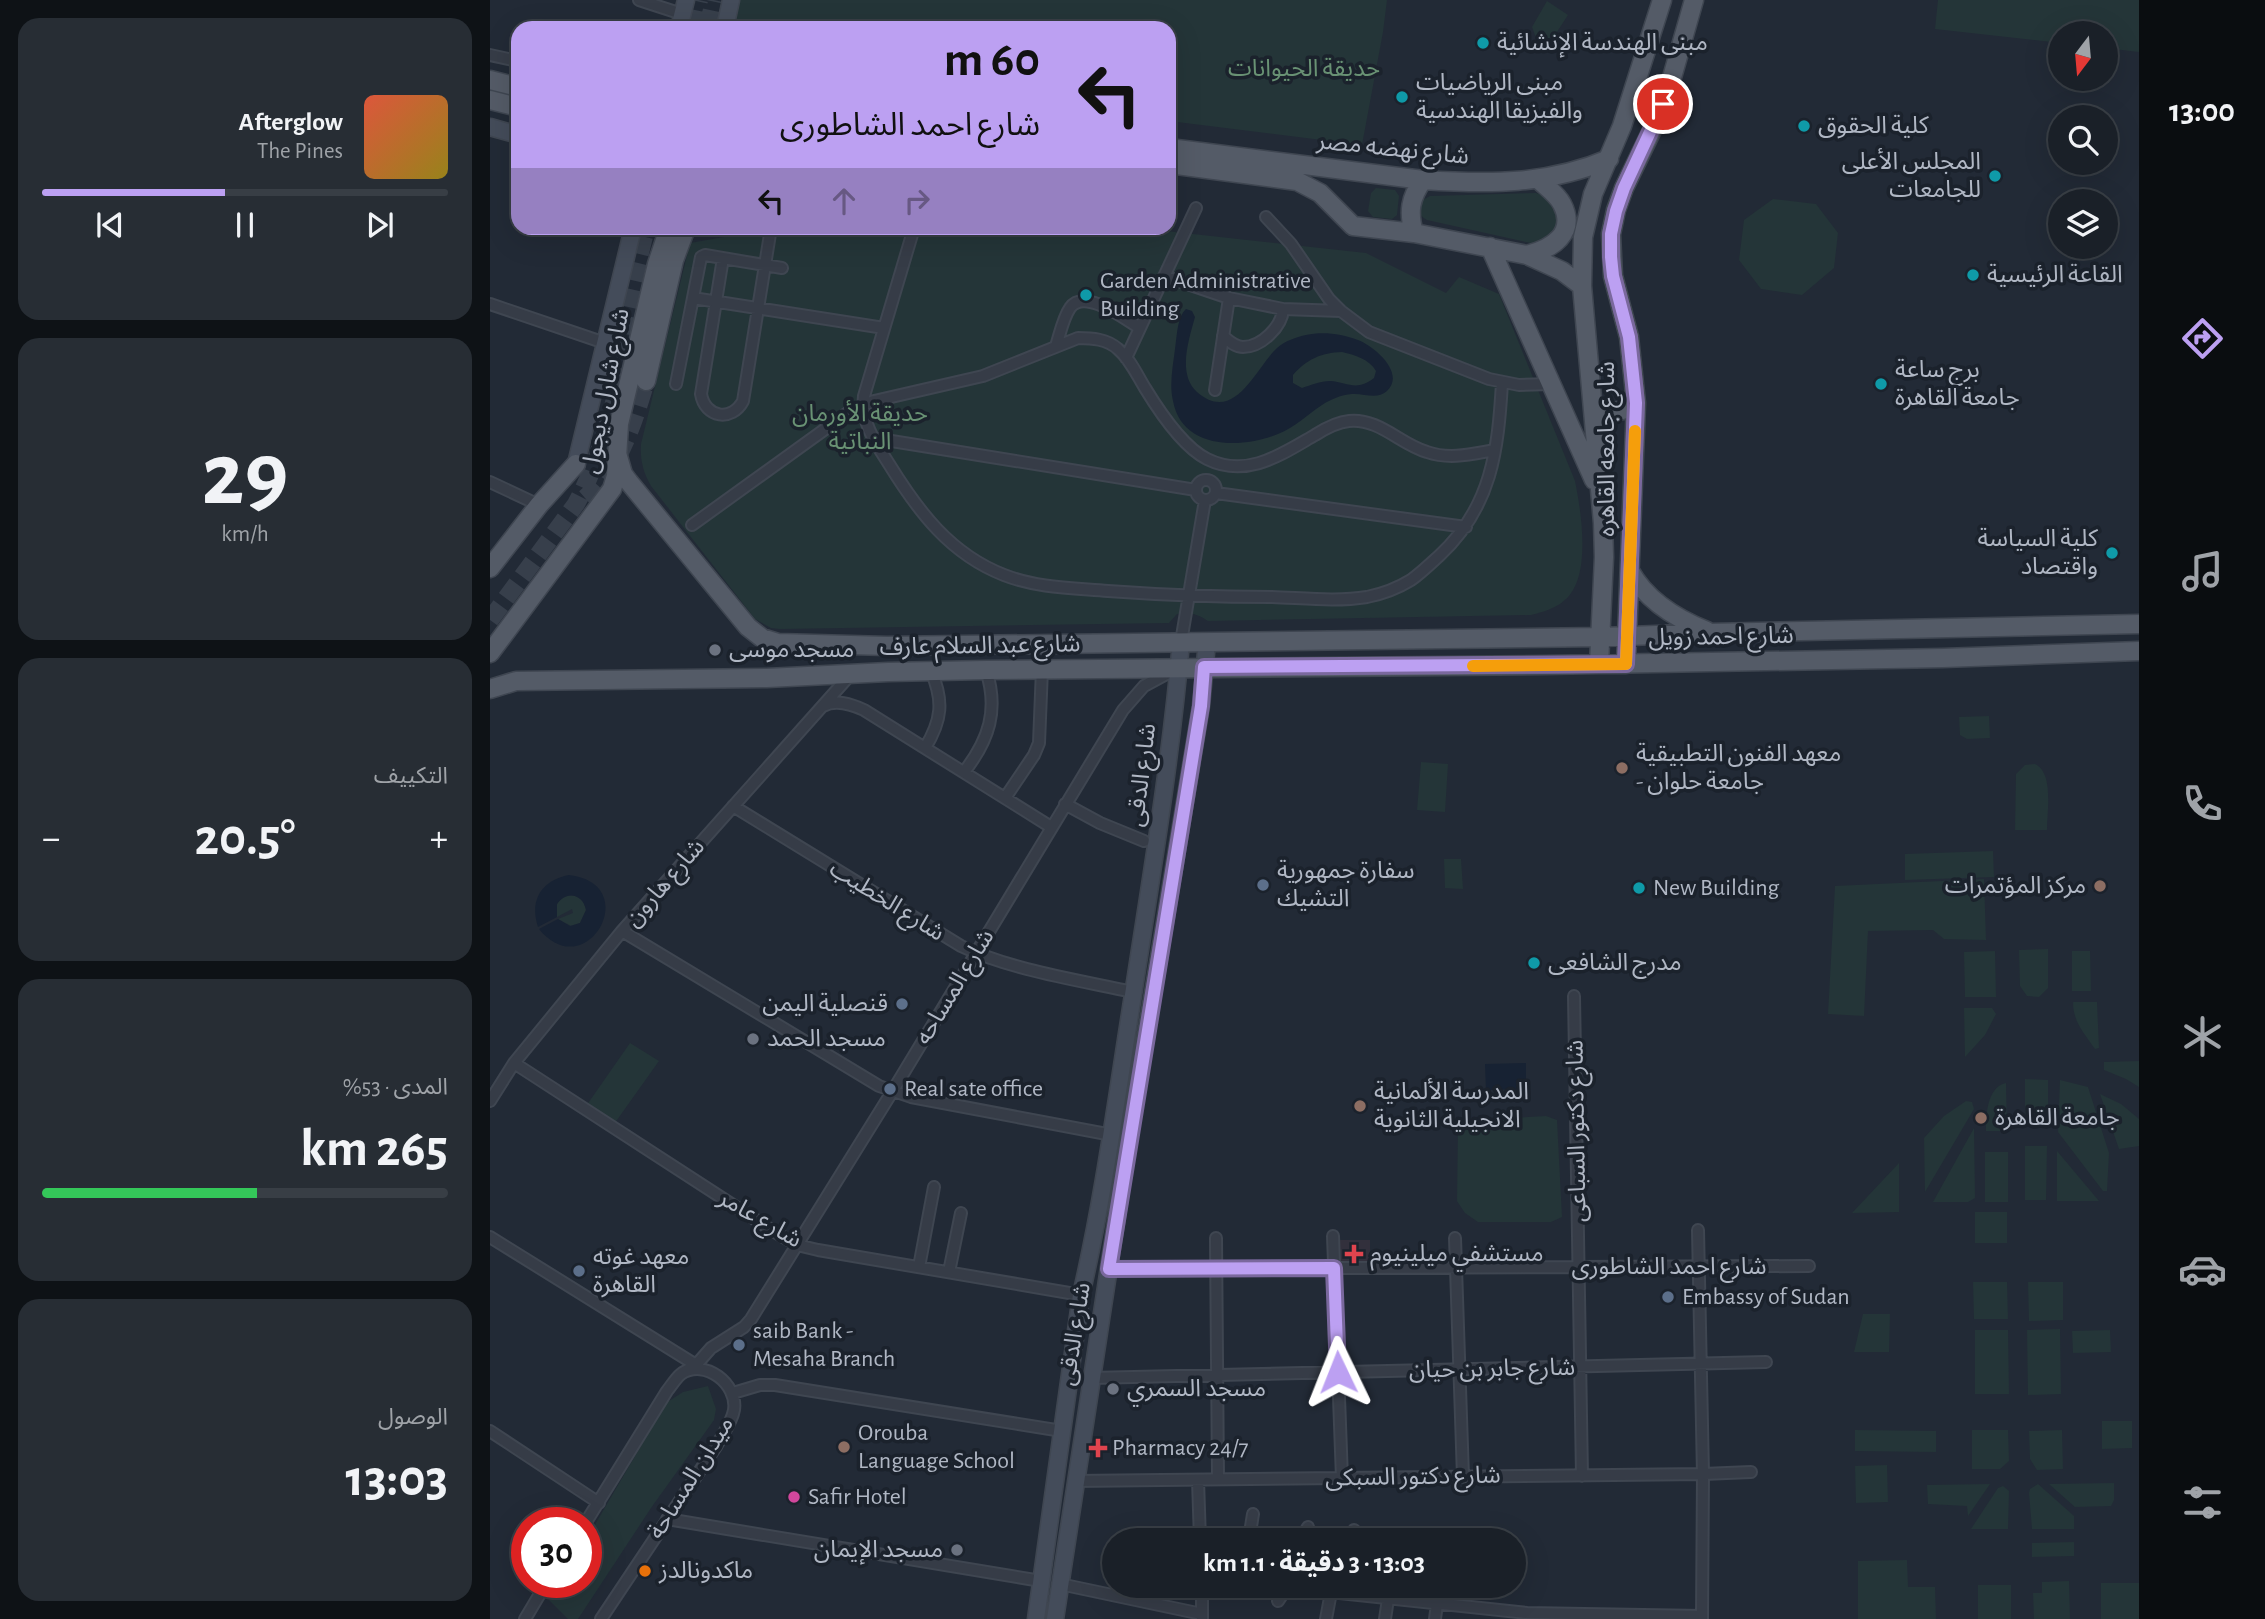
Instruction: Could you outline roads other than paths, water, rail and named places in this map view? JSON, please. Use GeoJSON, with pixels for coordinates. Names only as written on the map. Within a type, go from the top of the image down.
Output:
{"type":"FeatureCollection","features":[{"type":"Feature","properties":{"kind":"main road"},"geometry":{"type":"LineString","coordinates":[[726,21],[731,0]]}},
{"type":"Feature","properties":{"kind":"main road","name":"شارع جامعه القاهره"},"geometry":{"type":"LineString","coordinates":[[1599,664],[1604,557],[1582,257],[1586,218],[1593,194],[1630,104],[1662,0]]}},
{"type":"Feature","properties":{"kind":"main road","name":"شارع جامعه القاهره"},"geometry":{"type":"LineString","coordinates":[[1626,664],[1636,403],[1629,337],[1613,276],[1611,234],[1624,188],[1670,88],[1694,0]]}},
{"type":"Feature","properties":{"kind":"main road"},"geometry":{"type":"LineString","coordinates":[[490,80],[511,85]]}},
{"type":"Feature","properties":{"kind":"main road"},"geometry":{"type":"LineString","coordinates":[[490,100],[511,105]]}},
{"type":"Feature","properties":{"kind":"main road"},"geometry":{"type":"LineString","coordinates":[[490,127],[511,133]]}},
{"type":"Feature","properties":{"kind":"main road","name":"شارع نهضه مصر"},"geometry":{"type":"LineString","coordinates":[[1176,149],[1423,180],[1491,183],[1563,176],[1609,159]]}},
{"type":"Feature","properties":{"kind":"main road","name":"شارع نهضه مصر"},"geometry":{"type":"LineString","coordinates":[[1176,165],[1297,181],[1320,194],[1353,226],[1414,233],[1527,255],[1562,271],[1583,286]]}},
{"type":"Feature","properties":{"kind":"main road"},"geometry":{"type":"LineString","coordinates":[[1527,255],[1554,245],[1562,236],[1565,225],[1561,202],[1538,179]]}},
{"type":"Feature","properties":{"kind":"main road"},"geometry":{"type":"LineString","coordinates":[[1414,233],[1410,220],[1410,205],[1423,180]]}},
{"type":"Feature","properties":{"kind":"main road"},"geometry":{"type":"LineString","coordinates":[[576,464],[631,235]]}},
{"type":"Feature","properties":{"kind":"main road","name":"شارع شارل ديجول"},"geometry":{"type":"LineString","coordinates":[[490,653],[609,494],[616,476],[620,424],[657,264],[667,235]]}},
{"type":"Feature","properties":{"kind":"main road"},"geometry":{"type":"LineString","coordinates":[[646,382],[674,260],[683,235]]}},
{"type":"Feature","properties":{"kind":"main road"},"geometry":{"type":"LineString","coordinates":[[1490,247],[1601,495]]}},
{"type":"Feature","properties":{"kind":"main road"},"geometry":{"type":"LineString","coordinates":[[1593,407],[1615,412],[1630,408],[1636,403]]}},
{"type":"Feature","properties":{"kind":"main road","name":"شارع عبد السلام عارف"},"geometry":{"type":"LineString","coordinates":[[617,453],[629,482],[754,633],[778,643],[849,646],[1181,642]]}},
{"type":"Feature","properties":{"kind":"main road","name":"شارع شارل ديجول"},"geometry":{"type":"LineString","coordinates":[[490,568],[539,505],[576,464]]}},
{"type":"Feature","properties":{"kind":"main road"},"geometry":{"type":"LineString","coordinates":[[1630,571],[1636,583],[1663,607],[1693,626],[1710,633]]}},
{"type":"Feature","properties":{"kind":"main road","name":"شارع احمد زويل"},"geometry":{"type":"LineString","coordinates":[[1181,642],[1602,637],[2139,624]]}},
{"type":"Feature","properties":{"kind":"main road"},"geometry":{"type":"LineString","coordinates":[[1753,661],[1750,647],[1754,632]]}},
{"type":"Feature","properties":{"kind":"main road","name":"شارع الدقى"},"geometry":{"type":"LineString","coordinates":[[1037,1619],[1081,1294],[1112,1135],[1156,844],[1181,642]]}},
{"type":"Feature","properties":{"kind":"main road","name":"شارع الدقى"},"geometry":{"type":"LineString","coordinates":[[1055,1619],[1091,1378],[1201,706],[1207,642]]}},
{"type":"Feature","properties":{"kind":"main road"},"geometry":{"type":"LineString","coordinates":[[849,646],[851,674]]}},
{"type":"Feature","properties":{"kind":"main road","name":"شارع احمد زويل"},"geometry":{"type":"LineString","coordinates":[[1179,668],[1943,659],[2139,652]]}},
{"type":"Feature","properties":{"kind":"main road","name":"شارع عبد السلام عارف"},"geometry":{"type":"LineString","coordinates":[[490,689],[516,681],[1179,668]]}},
{"type":"Feature","properties":{"kind":"street"},"geometry":{"type":"LineString","coordinates":[[639,0],[682,14]]}},
{"type":"Feature","properties":{"kind":"street"},"geometry":{"type":"LineString","coordinates":[[490,55],[511,60]]}},
{"type":"Feature","properties":{"kind":"street"},"geometry":{"type":"LineString","coordinates":[[1126,358],[1196,208]]}},
{"type":"Feature","properties":{"kind":"street"},"geometry":{"type":"LineString","coordinates":[[1266,217],[1291,244],[1323,291],[1341,311],[1369,332],[1502,383],[1552,384]]}},
{"type":"Feature","properties":{"kind":"street"},"geometry":{"type":"LineString","coordinates":[[723,258],[701,394],[705,407],[722,415],[735,411],[743,401],[770,235]]}},
{"type":"Feature","properties":{"kind":"street"},"geometry":{"type":"LineString","coordinates":[[912,235],[863,405],[865,422],[924,517],[952,545],[986,567],[1023,582],[1043,586],[1188,596],[1349,598],[1382,593],[1398,587],[1426,568],[1452,544],[1466,527],[1485,491],[1495,450],[1502,383]]}},
{"type":"Feature","properties":{"kind":"street"},"geometry":{"type":"LineString","coordinates":[[676,384],[701,257],[704,255],[782,268]]}},
{"type":"Feature","properties":{"kind":"street"},"geometry":{"type":"LineString","coordinates":[[1164,276],[1229,298],[1283,309],[1341,311]]}},
{"type":"Feature","properties":{"kind":"street"},"geometry":{"type":"LineString","coordinates":[[693,298],[884,328]]}},
{"type":"Feature","properties":{"kind":"street"},"geometry":{"type":"LineString","coordinates":[[1215,390],[1229,298]]}},
{"type":"Feature","properties":{"kind":"street"},"geometry":{"type":"LineString","coordinates":[[1056,346],[1070,308],[1080,301],[1098,304],[1140,328]]}},
{"type":"Feature","properties":{"kind":"street"},"geometry":{"type":"LineString","coordinates":[[490,304],[604,343]]}},
{"type":"Feature","properties":{"kind":"street"},"geometry":{"type":"LineString","coordinates":[[1223,336],[1238,346],[1250,346],[1277,329],[1282,320],[1283,309]]}},
{"type":"Feature","properties":{"kind":"street"},"geometry":{"type":"LineString","coordinates":[[692,525],[843,415],[863,405],[969,381],[1078,338],[1091,338],[1116,347],[1173,427],[1196,452],[1226,466],[1245,467],[1263,463],[1326,428],[1352,420],[1379,427],[1415,448],[1435,455],[1456,456],[1495,450]]}},
{"type":"Feature","properties":{"kind":"street"},"geometry":{"type":"LineString","coordinates":[[873,438],[1196,490]]}},
{"type":"Feature","properties":{"kind":"street"},"geometry":{"type":"LineString","coordinates":[[1206,479],[1208,459]]}},
{"type":"Feature","properties":{"kind":"street"},"geometry":{"type":"LineString","coordinates":[[1206,479],[1215,484],[1216,493],[1213,498],[1205,500],[1197,496],[1196,490],[1198,484],[1206,479]]}},
{"type":"Feature","properties":{"kind":"street"},"geometry":{"type":"LineString","coordinates":[[490,482],[539,505]]}},
{"type":"Feature","properties":{"kind":"street"},"geometry":{"type":"LineString","coordinates":[[1216,493],[1466,527]]}},
{"type":"Feature","properties":{"kind":"street"},"geometry":{"type":"LineString","coordinates":[[1181,642],[1205,500]]}},
{"type":"Feature","properties":{"kind":"street","name":"شارع المساحه"},"geometry":{"type":"LineString","coordinates":[[682,1373],[696,1365],[711,1348],[744,1327],[751,1319],[1129,701],[1153,680],[1179,668]]}},
{"type":"Feature","properties":{"kind":"street"},"geometry":{"type":"LineString","coordinates":[[1005,798],[1039,743],[1042,669]]}},
{"type":"Feature","properties":{"kind":"street"},"geometry":{"type":"LineString","coordinates":[[964,772],[982,747],[992,712],[992,689],[986,670]]}},
{"type":"Feature","properties":{"kind":"street"},"geometry":{"type":"LineString","coordinates":[[925,748],[936,729],[939,716],[940,691],[931,671]]}},
{"type":"Feature","properties":{"kind":"street","name":"شارع هارون"},"geometry":{"type":"LineString","coordinates":[[490,1101],[513,1063],[622,931],[851,674]]}},
{"type":"Feature","properties":{"kind":"street"},"geometry":{"type":"LineString","coordinates":[[820,707],[829,703],[853,705],[864,710],[1051,827]]}},
{"type":"Feature","properties":{"kind":"street"},"geometry":{"type":"LineString","coordinates":[[1065,804],[1100,823],[1144,841]]}},
{"type":"Feature","properties":{"kind":"street","name":"شارع الخطيب"},"geometry":{"type":"LineString","coordinates":[[733,806],[975,953],[1002,962],[1133,992]]}},
{"type":"Feature","properties":{"kind":"street"},"geometry":{"type":"LineString","coordinates":[[622,931],[892,1092],[1112,1135]]}},
{"type":"Feature","properties":{"kind":"street","name":"شارع دكتور السباعى"},"geometry":{"type":"LineString","coordinates":[[1574,996],[1582,1476]]}},
{"type":"Feature","properties":{"kind":"street","name":"شارع عامر"},"geometry":{"type":"LineString","coordinates":[[513,1063],[797,1245],[1081,1294]]}},
{"type":"Feature","properties":{"kind":"street"},"geometry":{"type":"LineString","coordinates":[[919,1267],[934,1187]]}},
{"type":"Feature","properties":{"kind":"street"},"geometry":{"type":"LineString","coordinates":[[949,1272],[961,1213]]}},
{"type":"Feature","properties":{"kind":"street"},"geometry":{"type":"LineString","coordinates":[[1382,1598],[1527,1616],[1702,1617],[1703,1474],[1698,1230]]}},
{"type":"Feature","properties":{"kind":"street"},"geometry":{"type":"LineString","coordinates":[[1333,1236],[1342,1478]]}},
{"type":"Feature","properties":{"kind":"street"},"geometry":{"type":"LineString","coordinates":[[490,1237],[696,1365]]}},
{"type":"Feature","properties":{"kind":"street"},"geometry":{"type":"LineString","coordinates":[[1216,1238],[1217,1479]]}},
{"type":"Feature","properties":{"kind":"street"},"geometry":{"type":"LineString","coordinates":[[1455,1238],[1463,1477]]}},
{"type":"Feature","properties":{"kind":"street","name":"شارع احمد الشاطورى"},"geometry":{"type":"LineString","coordinates":[[1109,1269],[1809,1266]]}},
{"type":"Feature","properties":{"kind":"street","name":"شارع جابر بن حيان"},"geometry":{"type":"LineString","coordinates":[[1091,1378],[1766,1362]]}},
{"type":"Feature","properties":{"kind":"street","name":"ميدان المساحة"},"geometry":{"type":"LineString","coordinates":[[601,1619],[729,1423],[734,1409],[733,1393],[724,1380],[712,1372],[696,1370],[682,1373]]}},
{"type":"Feature","properties":{"kind":"street"},"geometry":{"type":"LineString","coordinates":[[596,1507],[667,1391],[682,1373]]}},
{"type":"Feature","properties":{"kind":"street"},"geometry":{"type":"LineString","coordinates":[[733,1393],[753,1386],[775,1385],[1062,1431]]}},
{"type":"Feature","properties":{"kind":"street"},"geometry":{"type":"LineString","coordinates":[[490,1431],[599,1503]]}},
{"type":"Feature","properties":{"kind":"street","name":"شارع دكتور السبكى"},"geometry":{"type":"LineString","coordinates":[[1075,1481],[1751,1472]]}},
{"type":"Feature","properties":{"kind":"street"},"geometry":{"type":"LineString","coordinates":[[1198,1480],[1200,1528]]}},
{"type":"Feature","properties":{"kind":"street"},"geometry":{"type":"LineString","coordinates":[[1253,1514],[1256,1528]]}},
{"type":"Feature","properties":{"kind":"street"},"geometry":{"type":"LineString","coordinates":[[667,1519],[1041,1581]]}},
{"type":"Feature","properties":{"kind":"street"},"geometry":{"type":"LineString","coordinates":[[1060,1584],[1202,1616],[1202,1598]]}},
{"type":"Feature","properties":{"kind":"street"},"geometry":{"type":"LineString","coordinates":[[525,1619],[537,1598]]}},
{"type":"Feature","properties":{"kind":"street"},"geometry":{"type":"LineString","coordinates":[[1326,1619],[1330,1598]]}},
{"type":"Feature","properties":{"kind":"street"},"geometry":{"type":"LineString","coordinates":[[1385,1619],[1388,1599]]}},
{"type":"Feature","properties":{"kind":"street"},"geometry":{"type":"LineString","coordinates":[[1435,1619],[1437,1604]]}},
{"type":"Feature","properties":{"kind":"water"},"geometry":{"type":"Polygon","coordinates":[[[1186,309],[1192,311],[1195,317],[1186,356],[1187,376],[1197,392],[1210,400],[1223,402],[1233,398],[1283,343],[1312,334],[1339,335],[1365,343],[1386,361],[1393,376],[1392,384],[1383,394],[1352,394],[1333,399],[1290,428],[1264,439],[1215,442],[1188,429],[1179,417],[1173,401],[1172,375],[1177,333],[1186,309]],[[1342,352],[1309,361],[1293,375],[1293,383],[1302,388],[1326,381],[1362,385],[1374,378],[1376,371],[1370,363],[1342,352]]]}},
{"type":"Feature","properties":{"kind":"water"},"geometry":{"type":"Polygon","coordinates":[[[569,875],[591,882],[603,895],[605,911],[600,927],[589,940],[574,946],[557,944],[539,929],[558,919],[570,926],[580,923],[586,910],[582,900],[574,896],[565,897],[557,904],[557,917],[538,927],[535,908],[540,893],[551,881],[569,875]]]}},
{"type":"Feature","properties":{"kind":"water"},"geometry":{"type":"Polygon","coordinates":[[[1526,1063],[1526,1089],[1486,1090],[1485,1064],[1526,1063]]]}},
{"type":"Feature","properties":{"kind":"tunnel"},"geometry":{"type":"LineString","coordinates":[[694,21],[699,0]]}},
{"type":"Feature","properties":{"kind":"tunnel"},"geometry":{"type":"LineString","coordinates":[[710,21],[714,0]]}},
{"type":"Feature","properties":{"kind":"tunnel"},"geometry":{"type":"LineString","coordinates":[[621,333],[644,235]]}},
{"type":"Feature","properties":{"kind":"tunnel"},"geometry":{"type":"LineString","coordinates":[[490,620],[576,504],[587,482],[611,413],[635,319]]}},
{"type":"Feature","properties":{"kind":"tunnel"},"geometry":{"type":"LineString","coordinates":[[585,498],[607,473],[624,444],[646,381]]}},
{"type":"Feature","properties":{"kind":"place","name":"مبنى الهندسة الإنشائية"},"geometry":{"type":"Point","coordinates":[1483,43]}},
{"type":"Feature","properties":{"kind":"place","name":"مبنى الرياضيات والفيزيقا الهندسية"},"geometry":{"type":"Point","coordinates":[1402,97]}},
{"type":"Feature","properties":{"kind":"place","name":"كلية الحقوق"},"geometry":{"type":"Point","coordinates":[1804,126]}},
{"type":"Feature","properties":{"kind":"place","name":"المجلس الأعلى للجامعات"},"geometry":{"type":"Point","coordinates":[1995,176]}},
{"type":"Feature","properties":{"kind":"place","name":"القاعة الرئيسية"},"geometry":{"type":"Point","coordinates":[1973,275]}},
{"type":"Feature","properties":{"kind":"place","name":"Garden Administrative Building"},"geometry":{"type":"Point","coordinates":[1086,295]}},
{"type":"Feature","properties":{"kind":"place","name":"برج ساعة جامعة القاهرة"},"geometry":{"type":"Point","coordinates":[1881,384]}},
{"type":"Feature","properties":{"kind":"place","name":"كلية السياسة واقتصاد"},"geometry":{"type":"Point","coordinates":[2112,553]}},
{"type":"Feature","properties":{"kind":"place","name":"مسجد موسى"},"geometry":{"type":"Point","coordinates":[715,650]}},
{"type":"Feature","properties":{"kind":"place","name":"معهد الفنون التطبيقية - جامعة حلوان"},"geometry":{"type":"Point","coordinates":[1622,768]}},
{"type":"Feature","properties":{"kind":"place","name":"سفارة جمهورية التشيك"},"geometry":{"type":"Point","coordinates":[1263,885]}},
{"type":"Feature","properties":{"kind":"place","name":"مركز المؤتمرات"},"geometry":{"type":"Point","coordinates":[2100,886]}},
{"type":"Feature","properties":{"kind":"place","name":"New Building"},"geometry":{"type":"Point","coordinates":[1639,888]}},
{"type":"Feature","properties":{"kind":"place","name":"مدرج الشافعى"},"geometry":{"type":"Point","coordinates":[1534,963]}},
{"type":"Feature","properties":{"kind":"place","name":"قنصلية اليمن"},"geometry":{"type":"Point","coordinates":[902,1004]}},
{"type":"Feature","properties":{"kind":"place","name":"مسجد الحمد"},"geometry":{"type":"Point","coordinates":[753,1039]}},
{"type":"Feature","properties":{"kind":"place","name":"Real sate office"},"geometry":{"type":"Point","coordinates":[890,1089]}},
{"type":"Feature","properties":{"kind":"place","name":"المدرسة الألمانية الانجيلية الثانوية"},"geometry":{"type":"Point","coordinates":[1360,1106]}},
{"type":"Feature","properties":{"kind":"place","name":"جامعة القاهرة"},"geometry":{"type":"Point","coordinates":[1981,1118]}},
{"type":"Feature","properties":{"kind":"place","name":"مستشفي ميلينيوم"},"geometry":{"type":"Point","coordinates":[1354,1254]}},
{"type":"Feature","properties":{"kind":"place","name":"معهد غوته القاهرة"},"geometry":{"type":"Point","coordinates":[579,1271]}},
{"type":"Feature","properties":{"kind":"place","name":"Embassy of Sudan"},"geometry":{"type":"Point","coordinates":[1668,1297]}},
{"type":"Feature","properties":{"kind":"place","name":"saib Bank - Mesaha Branch"},"geometry":{"type":"Point","coordinates":[739,1345]}},
{"type":"Feature","properties":{"kind":"place","name":"مسجد السمري"},"geometry":{"type":"Point","coordinates":[1113,1389]}},
{"type":"Feature","properties":{"kind":"place","name":"Orouba Language School"},"geometry":{"type":"Point","coordinates":[844,1447]}},
{"type":"Feature","properties":{"kind":"place","name":"Pharmacy 24/7"},"geometry":{"type":"Point","coordinates":[1098,1448]}},
{"type":"Feature","properties":{"kind":"place","name":"Safir Hotel"},"geometry":{"type":"Point","coordinates":[794,1497]}},
{"type":"Feature","properties":{"kind":"place","name":"مسجد الإيمان"},"geometry":{"type":"Point","coordinates":[957,1550]}},
{"type":"Feature","properties":{"kind":"place","name":"ماكدونالدز"},"geometry":{"type":"Point","coordinates":[645,1571]}},
{"type":"Feature","properties":{"kind":"park label","name":"حديقة الحيوانات"},"geometry":{"type":"Point","coordinates":[1304,69]}},
{"type":"Feature","properties":{"kind":"park label","name":"حديقة الأورمان النباتية"},"geometry":{"type":"Point","coordinates":[860,428]}}]}
